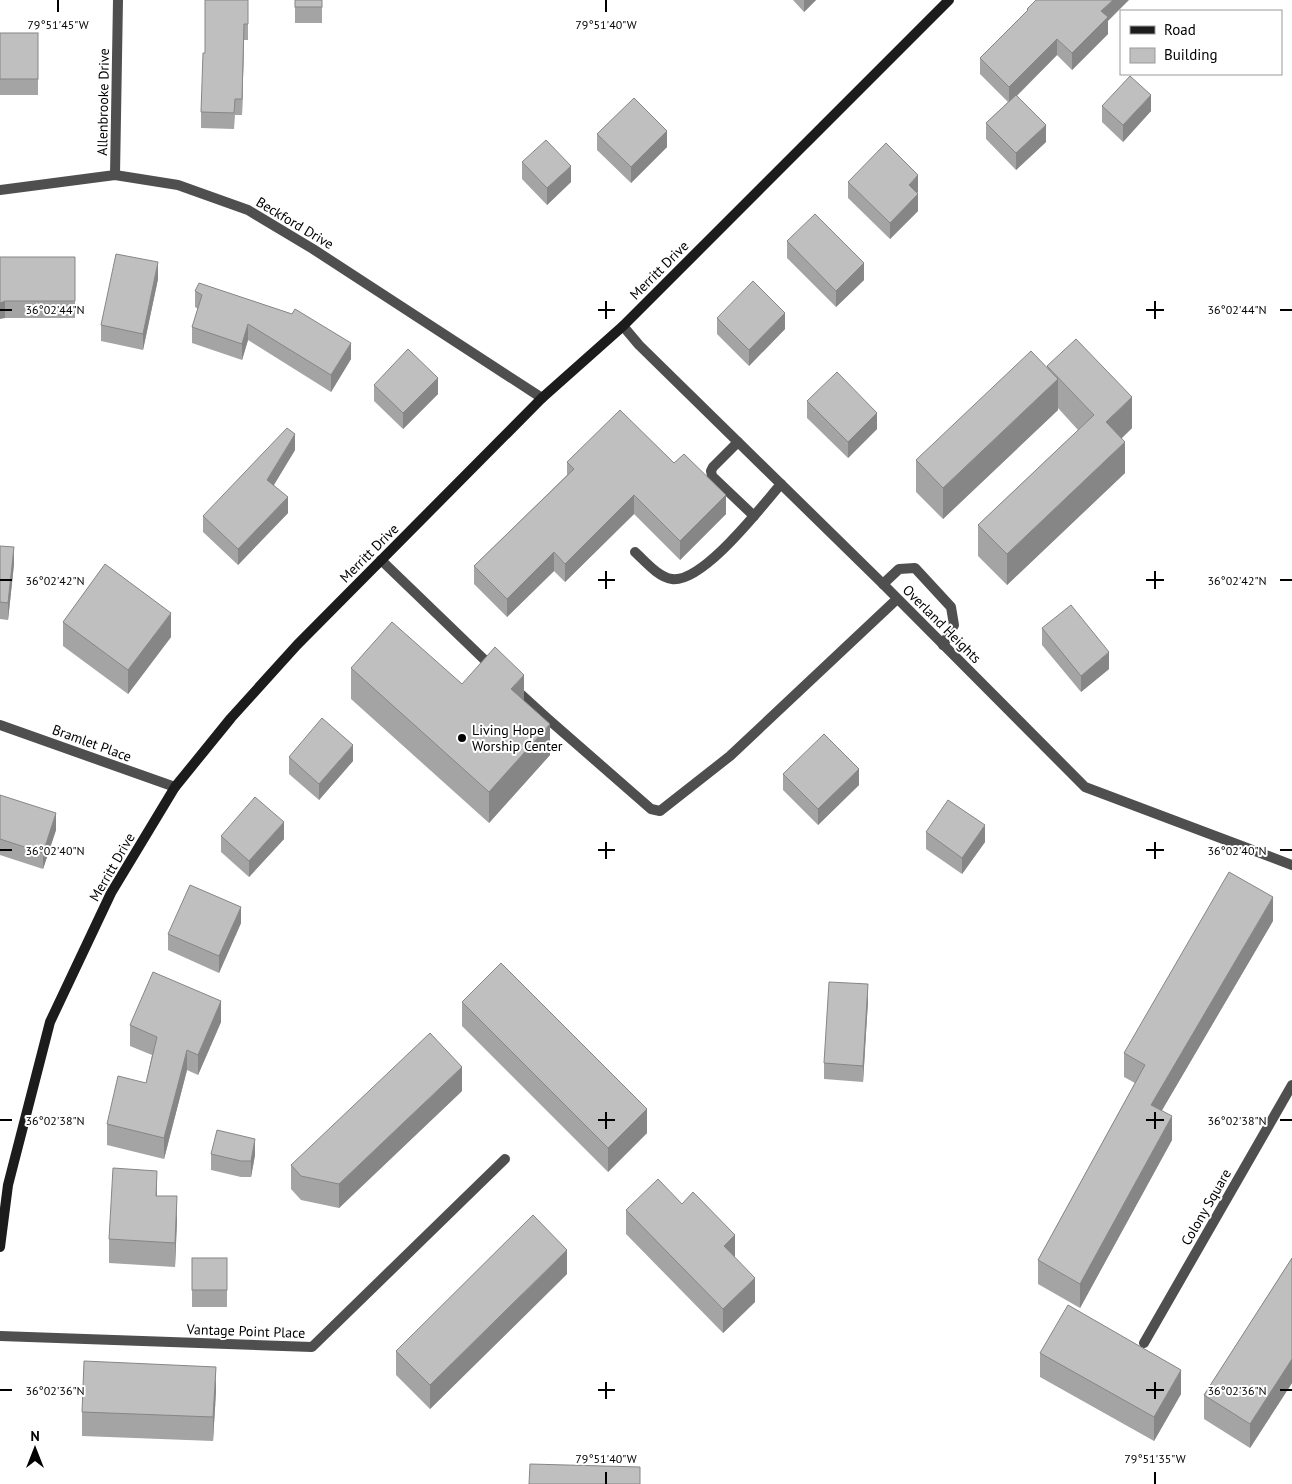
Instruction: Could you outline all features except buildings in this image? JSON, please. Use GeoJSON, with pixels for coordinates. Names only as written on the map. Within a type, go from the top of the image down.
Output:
{"type":"FeatureCollection","features":[{"type":"Feature","properties":{"kind":"main road","name":"Merritt Drive"},"geometry":{"type":"LineString","coordinates":[[0,1247],[8,1185],[50,1022],[111,893],[175,787],[231,718],[296,645],[542,398],[623,326],[949,0]]}},
{"type":"Feature","properties":{"kind":"street","name":"Allenbrooke Drive"},"geometry":{"type":"LineString","coordinates":[[115,175],[118,0]]}},
{"type":"Feature","properties":{"kind":"street","name":"Beckford Drive"},"geometry":{"type":"LineString","coordinates":[[0,190],[115,175],[178,185],[248,210],[313,249],[542,398]]}},
{"type":"Feature","properties":{"kind":"street","name":"Overland Heights"},"geometry":{"type":"LineString","coordinates":[[623,326],[639,345],[1085,787],[1292,865]]}},
{"type":"Feature","properties":{"kind":"street"},"geometry":{"type":"LineString","coordinates":[[738,442],[713,467],[711,471],[712,476],[754,516]]}},
{"type":"Feature","properties":{"kind":"street"},"geometry":{"type":"LineString","coordinates":[[635,552],[659,574],[672,579],[688,577],[711,562],[781,484]]}},
{"type":"Feature","properties":{"kind":"street"},"geometry":{"type":"LineString","coordinates":[[381,560],[548,719],[651,809],[660,811],[730,756],[897,599]]}},
{"type":"Feature","properties":{"kind":"street"},"geometry":{"type":"LineString","coordinates":[[882,584],[899,570],[915,568],[951,607],[954,625],[943,645]]}},
{"type":"Feature","properties":{"kind":"street","name":"Bramlet Place"},"geometry":{"type":"LineString","coordinates":[[0,725],[175,787]]}},
{"type":"Feature","properties":{"kind":"street","name":"Colony Square"},"geometry":{"type":"LineString","coordinates":[[1144,1342],[1292,1085]]}},
{"type":"Feature","properties":{"kind":"street","name":"Vantage Point Place"},"geometry":{"type":"LineString","coordinates":[[0,1336],[312,1347],[505,1159]]}},
{"type":"Feature","properties":{"kind":"place","name":"Living Hope Worship Center"},"geometry":{"type":"Point","coordinates":[462,738]}}]}
